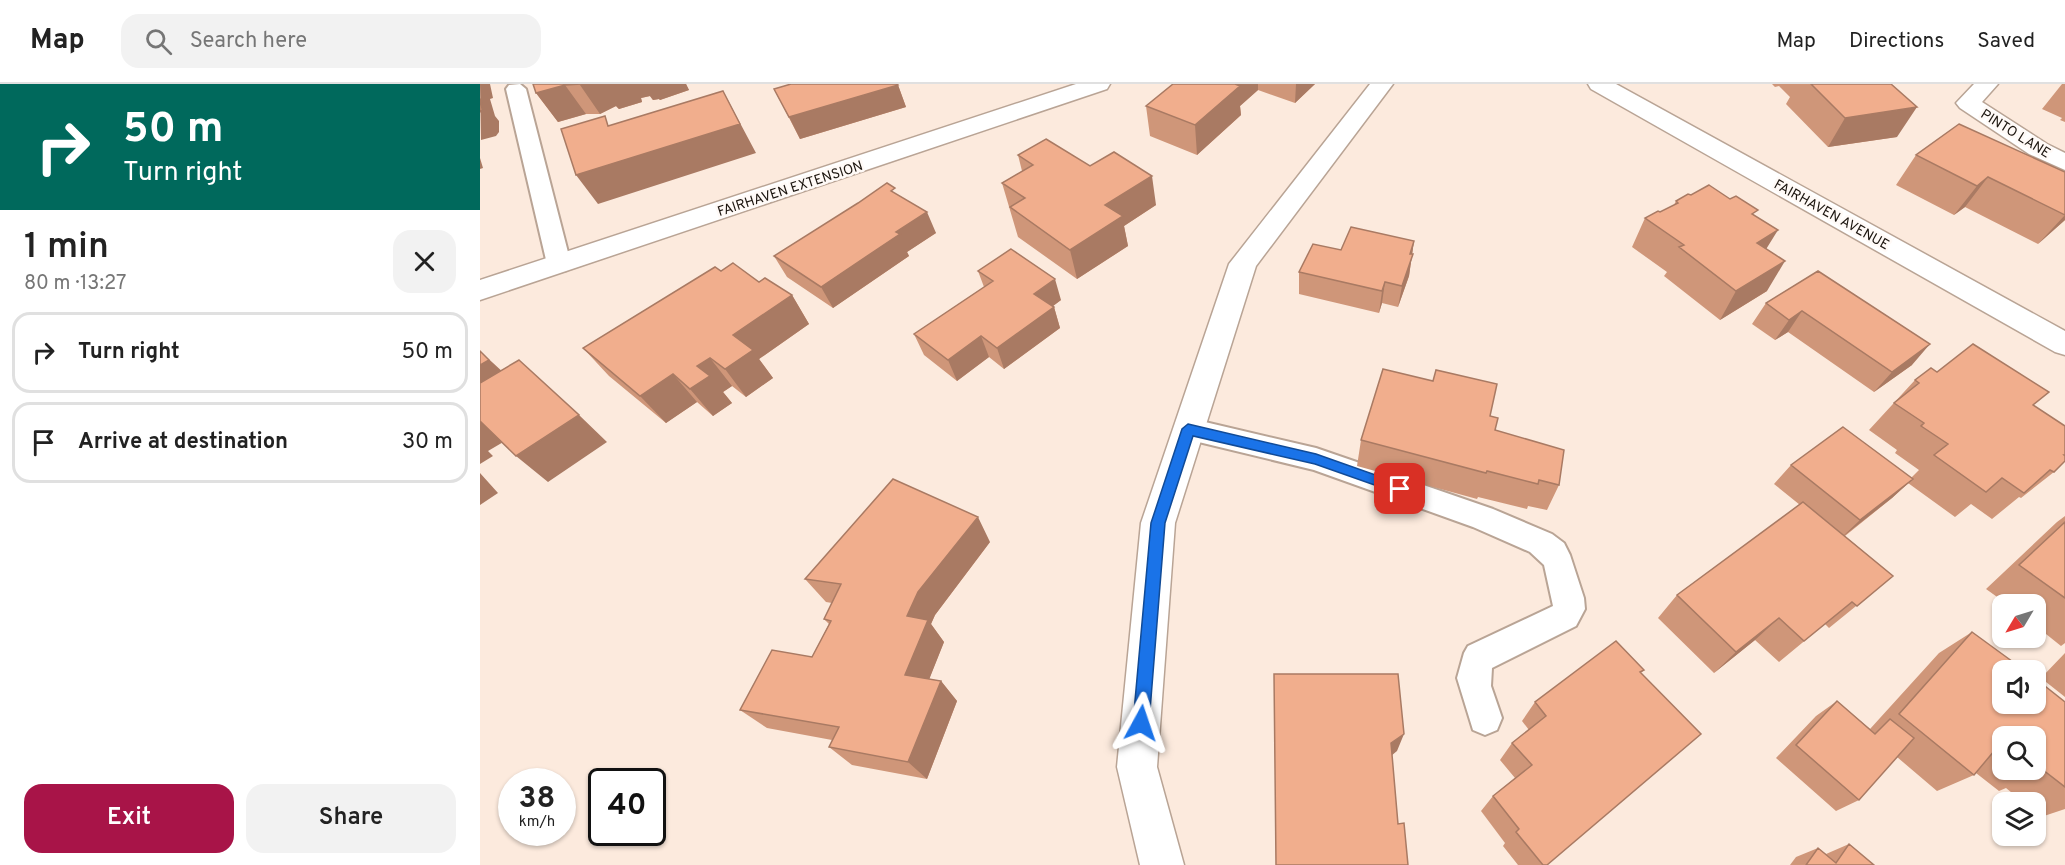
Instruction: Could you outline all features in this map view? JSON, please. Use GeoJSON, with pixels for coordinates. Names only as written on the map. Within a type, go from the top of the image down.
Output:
{"type":"FeatureCollection","features":[{"type":"Feature","properties":{"kind":"street","name":"FAIRHAVEN EXTENSION"},"geometry":{"type":"LineString","coordinates":[[480,290],[1099,84]]}},
{"type":"Feature","properties":{"kind":"street"},"geometry":{"type":"LineString","coordinates":[[1162,865],[1137,767],[1158,523],[1243,264],[1382,84]]}},
{"type":"Feature","properties":{"kind":"street","name":"FAIRHAVEN AVENUE"},"geometry":{"type":"LineString","coordinates":[[1599,84],[2065,344]]}},
{"type":"Feature","properties":{"kind":"street","name":"PINTO LANE"},"geometry":{"type":"LineString","coordinates":[[1987,84],[1968,103],[2038,149],[2065,162]]}},
{"type":"Feature","properties":{"kind":"lane"},"geometry":{"type":"LineString","coordinates":[[516,89],[559,264]]}},
{"type":"Feature","properties":{"kind":"lane"},"geometry":{"type":"LineString","coordinates":[[1188,429],[1316,459],[1483,518],[1541,543],[1553,552],[1559,564],[1569,609],[1564,616],[1480,657],[1474,664],[1472,675],[1485,718]]}},
{"type":"Feature","properties":{"kind":"building"},"geometry":{"type":"Polygon","coordinates":[[[533,84],[581,84],[565,85],[536,93],[533,84]]]}},
{"type":"Feature","properties":{"kind":"building"},"geometry":{"type":"Polygon","coordinates":[[[791,84],[898,85],[789,117],[774,89],[791,84]]]}},
{"type":"Feature","properties":{"kind":"building"},"geometry":{"type":"Polygon","coordinates":[[[1173,84],[1235,84],[1240,86],[1195,125],[1146,106],[1173,84]]]}},
{"type":"Feature","properties":{"kind":"building"},"geometry":{"type":"Polygon","coordinates":[[[1811,84],[1891,84],[1917,107],[1845,118],[1811,84]]]}},
{"type":"Feature","properties":{"kind":"building"},"geometry":{"type":"Polygon","coordinates":[[[723,91],[740,124],[576,175],[561,129],[605,116],[608,126],[723,91]]]}},
{"type":"Feature","properties":{"kind":"building"},"geometry":{"type":"Polygon","coordinates":[[[1959,124],[2065,172],[2065,215],[1988,177],[1977,186],[1916,155],[1959,124]]]}},
{"type":"Feature","properties":{"kind":"building"},"geometry":{"type":"Polygon","coordinates":[[[1046,139],[1090,166],[1114,152],[1152,176],[1105,205],[1123,216],[1070,250],[1010,207],[1025,198],[1002,183],[1033,165],[1018,155],[1046,139]]]}},
{"type":"Feature","properties":{"kind":"building"},"geometry":{"type":"Polygon","coordinates":[[[887,183],[895,188],[891,191],[927,212],[896,232],[900,234],[821,287],[774,256],[858,203],[887,183]]]}},
{"type":"Feature","properties":{"kind":"building"},"geometry":{"type":"Polygon","coordinates":[[[1709,185],[1730,199],[1736,196],[1758,210],[1752,214],[1778,230],[1757,243],[1785,261],[1736,291],[1679,247],[1684,245],[1645,218],[1709,185]]]}},
{"type":"Feature","properties":{"kind":"building"},"geometry":{"type":"Polygon","coordinates":[[[1351,227],[1414,241],[1410,254],[1413,254],[1402,286],[1385,282],[1382,291],[1299,272],[1313,244],[1341,250],[1351,227]]]}},
{"type":"Feature","properties":{"kind":"building"},"geometry":{"type":"Polygon","coordinates":[[[1011,249],[1055,279],[1034,294],[1054,307],[997,348],[981,336],[948,360],[914,334],[993,281],[978,271],[1011,249]]]}},
{"type":"Feature","properties":{"kind":"building"},"geometry":{"type":"Polygon","coordinates":[[[733,263],[759,282],[765,278],[792,295],[733,335],[753,350],[725,369],[710,358],[697,366],[710,376],[690,389],[673,374],[640,396],[583,348],[715,267],[721,271],[733,263]]]}},
{"type":"Feature","properties":{"kind":"building"},"geometry":{"type":"Polygon","coordinates":[[[1818,271],[1930,344],[1892,372],[1802,311],[1789,320],[1766,303],[1818,271]]]}},
{"type":"Feature","properties":{"kind":"building"},"geometry":{"type":"Polygon","coordinates":[[[1973,344],[2049,392],[2033,405],[2065,426],[2065,461],[2054,472],[2050,470],[2024,493],[2002,478],[1986,492],[1934,455],[1948,444],[1921,426],[1924,423],[1894,403],[1919,383],[1915,380],[1931,368],[1937,372],[1973,344]]]}},
{"type":"Feature","properties":{"kind":"building"},"geometry":{"type":"Polygon","coordinates":[[[480,351],[489,360],[480,365],[480,351]]]}},
{"type":"Feature","properties":{"kind":"building"},"geometry":{"type":"Polygon","coordinates":[[[519,360],[579,415],[516,456],[480,421],[480,383],[519,360]]]}},
{"type":"Feature","properties":{"kind":"building"},"geometry":{"type":"Polygon","coordinates":[[[1383,369],[1433,381],[1436,370],[1497,384],[1490,416],[1498,418],[1495,430],[1564,450],[1559,485],[1539,480],[1538,484],[1487,471],[1486,473],[1361,440],[1383,369]]]}},
{"type":"Feature","properties":{"kind":"building"},"geometry":{"type":"Polygon","coordinates":[[[1843,427],[1913,479],[1860,520],[1791,465],[1843,427]]]}},
{"type":"Feature","properties":{"kind":"building"},"geometry":{"type":"Polygon","coordinates":[[[893,479],[978,517],[918,592],[907,616],[928,620],[905,675],[941,681],[908,762],[829,747],[839,727],[740,710],[772,650],[812,657],[831,621],[824,619],[841,584],[805,579],[893,479]]]}},
{"type":"Feature","properties":{"kind":"building"},"geometry":{"type":"Polygon","coordinates":[[[1803,502],[1893,576],[1857,606],[1852,602],[1804,641],[1779,618],[1736,652],[1677,595],[1803,502]]]}},
{"type":"Feature","properties":{"kind":"building"},"geometry":{"type":"Polygon","coordinates":[[[2065,522],[2065,598],[2019,565],[2065,522]]]}},
{"type":"Feature","properties":{"kind":"building"},"geometry":{"type":"Polygon","coordinates":[[[1972,632],[2010,660],[1992,660],[1992,714],[2046,714],[2046,687],[2065,702],[2065,787],[2046,772],[2046,726],[1992,726],[1992,754],[1974,775],[1899,714],[1972,632]]]}},
{"type":"Feature","properties":{"kind":"building"},"geometry":{"type":"Polygon","coordinates":[[[1616,641],[1644,670],[1640,672],[1701,734],[1547,865],[1543,865],[1516,832],[1519,829],[1493,796],[1532,765],[1512,743],[1546,716],[1535,702],[1616,641]]]}},
{"type":"Feature","properties":{"kind":"building"},"geometry":{"type":"Polygon","coordinates":[[[1274,674],[1398,674],[1404,734],[1391,743],[1398,824],[1404,823],[1408,865],[1276,865],[1274,674]]]}},
{"type":"Feature","properties":{"kind":"building"},"geometry":{"type":"Polygon","coordinates":[[[1837,701],[1875,734],[1890,719],[1914,738],[1859,800],[1796,745],[1837,701]]]}},
{"type":"Feature","properties":{"kind":"building"},"geometry":{"type":"Polygon","coordinates":[[[1849,844],[1874,865],[1806,865],[1818,848],[1836,863],[1849,844]]]}},
{"type":"Feature","properties":{"kind":"route"},"geometry":{"type":"LineString","coordinates":[[1141,723],[1158,523],[1188,429],[1316,459],[1400,489]]}}]}
